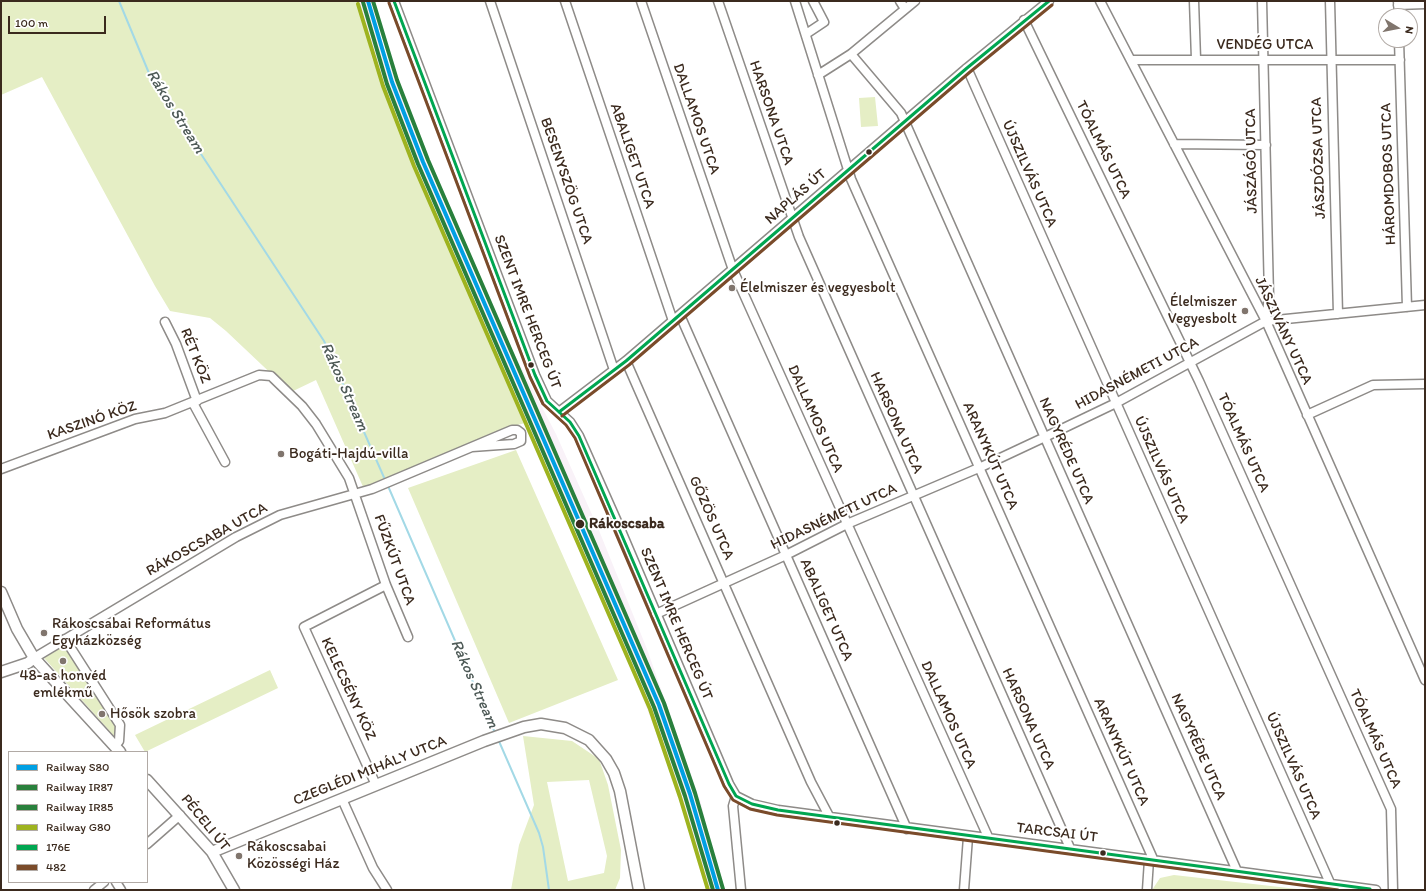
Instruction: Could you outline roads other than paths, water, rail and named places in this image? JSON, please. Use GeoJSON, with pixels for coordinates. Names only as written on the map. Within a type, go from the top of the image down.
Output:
{"type":"FeatureCollection","features":[{"type":"Feature","properties":{"kind":"main road"},"geometry":{"type":"LineString","coordinates":[[1,592],[18,629],[34,658],[118,749]]}},
{"type":"Feature","properties":{"kind":"main road"},"geometry":{"type":"LineString","coordinates":[[1,672],[28,663],[34,658]]}},
{"type":"Feature","properties":{"kind":"main road","name":"CZEGLÉDI MIHÁLY UTCA"},"geometry":{"type":"LineString","coordinates":[[212,852],[487,740],[524,727],[541,724],[565,728],[589,740],[606,758],[614,773],[620,791],[639,890]]}},
{"type":"Feature","properties":{"kind":"main road","name":"PÉCELI ÚT"},"geometry":{"type":"LineString","coordinates":[[148,781],[212,852],[234,890]]}},
{"type":"Feature","properties":{"kind":"street","name":"BESENYSZÖG UTCA"},"geometry":{"type":"LineString","coordinates":[[490,1],[614,370]]}},
{"type":"Feature","properties":{"kind":"street","name":"ABALIGET UTCA"},"geometry":{"type":"LineString","coordinates":[[565,1],[673,321]]}},
{"type":"Feature","properties":{"kind":"street","name":"DALLAMOS UTCA"},"geometry":{"type":"LineString","coordinates":[[641,1],[733,270],[989,839]]}},
{"type":"Feature","properties":{"kind":"street","name":"HARSONA UTCA"},"geometry":{"type":"LineString","coordinates":[[718,1],[792,220],[1070,848]]}},
{"type":"Feature","properties":{"kind":"street","name":"ARANYKÚT UTCA"},"geometry":{"type":"LineString","coordinates":[[795,1],[848,171],[980,467],[1151,860]]}},
{"type":"Feature","properties":{"kind":"street"},"geometry":{"type":"LineString","coordinates":[[806,34],[824,22],[814,1]]}},
{"type":"Feature","properties":{"kind":"street"},"geometry":{"type":"LineString","coordinates":[[900,1],[905,9]]}},
{"type":"Feature","properties":{"kind":"street"},"geometry":{"type":"LineString","coordinates":[[818,75],[851,54],[915,1]]}},
{"type":"Feature","properties":{"kind":"street","name":"NAPLÁS ÚT"},"geometry":{"type":"LineString","coordinates":[[559,412],[626,361],[792,220],[967,68],[1049,1]]}},
{"type":"Feature","properties":{"kind":"street","name":"JÁSZIVÁNY UTCA"},"geometry":{"type":"LineString","coordinates":[[1100,1],[1266,321],[1306,415],[1425,680]]}},
{"type":"Feature","properties":{"kind":"street"},"geometry":{"type":"LineString","coordinates":[[1194,1],[1196,59]]}},
{"type":"Feature","properties":{"kind":"street","name":"JÁSZÁGÓ UTCA"},"geometry":{"type":"LineString","coordinates":[[1262,1],[1269,296],[1266,321]]}},
{"type":"Feature","properties":{"kind":"street","name":"JÁSZDÓZSA UTCA"},"geometry":{"type":"LineString","coordinates":[[1330,1],[1338,314]]}},
{"type":"Feature","properties":{"kind":"street","name":"SZENT IMRE HERCEG ÚT"},"geometry":{"type":"LineString","coordinates":[[397,2],[531,364],[547,401],[570,422],[579,436],[729,784],[736,796]]}},
{"type":"Feature","properties":{"kind":"street"},"geometry":{"type":"LineString","coordinates":[[1398,3],[1425,4]]}},
{"type":"Feature","properties":{"kind":"street","name":"TÓALMÁS UTCA"},"geometry":{"type":"LineString","coordinates":[[1024,20],[1191,363],[1391,809],[1393,890]]}},
{"type":"Feature","properties":{"kind":"street","name":"HÁROMDOBOS UTCA"},"geometry":{"type":"LineString","coordinates":[[1399,48],[1406,307]]}},
{"type":"Feature","properties":{"kind":"street","name":"NAGYRÉDE UTCA"},"geometry":{"type":"LineString","coordinates":[[851,54],[901,113],[906,122],[1237,871]]}},
{"type":"Feature","properties":{"kind":"street","name":"VENDÉG UTCA"},"geometry":{"type":"LineString","coordinates":[[1131,60],[1400,60]]}},
{"type":"Feature","properties":{"kind":"street","name":"ÚJSZILVÁS UTCA"},"geometry":{"type":"LineString","coordinates":[[967,68],[1330,883]]}},
{"type":"Feature","properties":{"kind":"street"},"geometry":{"type":"LineString","coordinates":[[1174,144],[1266,145]]}},
{"type":"Feature","properties":{"kind":"street","name":"HIDASNÉMETI UTCA"},"geometry":{"type":"LineString","coordinates":[[656,614],[723,582],[786,555],[847,524],[980,467],[1116,403],[1266,321],[1425,305]]}},
{"type":"Feature","properties":{"kind":"street","name":"ABALIGET UTCA"},"geometry":{"type":"LineString","coordinates":[[680,315],[907,828]]}},
{"type":"Feature","properties":{"kind":"street","name":"RÉT KÖZ"},"geometry":{"type":"LineString","coordinates":[[165,322],[176,344],[195,402]]}},
{"type":"Feature","properties":{"kind":"street","name":"GŐZÖS UTCA"},"geometry":{"type":"LineString","coordinates":[[626,361],[811,782],[829,816]]}},
{"type":"Feature","properties":{"kind":"street","name":"KASZINÓ KÖZ"},"geometry":{"type":"LineString","coordinates":[[1,468],[91,433],[135,418],[165,413],[259,375],[271,376],[302,406],[334,450],[355,493]]}},
{"type":"Feature","properties":{"kind":"street"},"geometry":{"type":"LineString","coordinates":[[1306,415],[1373,385],[1425,384]]}},
{"type":"Feature","properties":{"kind":"street"},"geometry":{"type":"LineString","coordinates":[[195,402],[225,462]]}},
{"type":"Feature","properties":{"kind":"street","name":"RÁKOSCSABA UTCA"},"geometry":{"type":"LineString","coordinates":[[34,658],[236,537],[280,515],[377,487],[512,430],[516,430],[521,433],[521,441],[514,444],[472,447]]}},
{"type":"Feature","properties":{"kind":"street","name":"FŰZKÚT UTCA"},"geometry":{"type":"LineString","coordinates":[[355,493],[386,586],[408,637]]}},
{"type":"Feature","properties":{"kind":"street","name":"KELECSÉNY KÖZ"},"geometry":{"type":"LineString","coordinates":[[376,785],[304,627],[386,586]]}},
{"type":"Feature","properties":{"kind":"street"},"geometry":{"type":"LineString","coordinates":[[65,639],[120,725],[118,749]]}},
{"type":"Feature","properties":{"kind":"street"},"geometry":{"type":"LineString","coordinates":[[736,796],[733,806],[741,890]]}},
{"type":"Feature","properties":{"kind":"street","name":"TARCSAI ÚT"},"geometry":{"type":"LineString","coordinates":[[736,796],[743,801],[766,808],[1376,890]]}},
{"type":"Feature","properties":{"kind":"street"},"geometry":{"type":"LineString","coordinates":[[342,799],[373,868],[386,890]]}},
{"type":"Feature","properties":{"kind":"street"},"geometry":{"type":"LineString","coordinates":[[148,843],[180,815]]}},
{"type":"Feature","properties":{"kind":"street"},"geometry":{"type":"LineString","coordinates":[[964,890],[968,836]]}},
{"type":"Feature","properties":{"kind":"street"},"geometry":{"type":"LineString","coordinates":[[1147,890],[1151,860]]}},
{"type":"Feature","properties":{"kind":"street"},"geometry":{"type":"LineString","coordinates":[[94,890],[103,883]]}},
{"type":"Feature","properties":{"kind":"waterway","name":"Rákos Stream"},"geometry":{"type":"LineString","coordinates":[[119,1],[151,78],[324,341],[386,482]]}},
{"type":"Feature","properties":{"kind":"waterway","name":"Rákos Stream"},"geometry":{"type":"LineString","coordinates":[[388,486],[495,733]]}},
{"type":"Feature","properties":{"kind":"waterway","name":"Rákos Stream"},"geometry":{"type":"LineString","coordinates":[[498,739],[539,833],[543,847],[549,890]]}},
{"type":"Feature","properties":{"kind":"rail line","name":"S80"},"geometry":{"type":"LineString","coordinates":[[368,1],[392,82],[423,162],[659,705],[690,794],[718,890]]}},
{"type":"Feature","properties":{"kind":"rail line","name":"IR85"},"geometry":{"type":"LineString","coordinates":[[373,1],[397,80],[428,160],[664,703],[695,793],[723,889]]}},
{"type":"Feature","properties":{"kind":"rail line","name":"IR87"},"geometry":{"type":"LineString","coordinates":[[363,2],[387,84],[418,164],[654,707],[685,796],[713,890]]}},
{"type":"Feature","properties":{"kind":"rail line","name":"G80"},"geometry":{"type":"LineString","coordinates":[[358,4],[383,86],[414,166],[650,709],[680,797],[708,890]]}},
{"type":"Feature","properties":{"kind":"place","name":"Élelmiszer és vegyesbolt"},"geometry":{"type":"Point","coordinates":[732,288]}},
{"type":"Feature","properties":{"kind":"place","name":"Élelmiszer Vegyesbolt"},"geometry":{"type":"Point","coordinates":[1245,311]}},
{"type":"Feature","properties":{"kind":"place","name":"Bogáti-Hajdú-villa"},"geometry":{"type":"Point","coordinates":[281,454]}},
{"type":"Feature","properties":{"kind":"place","name":"Rákoscsaba"},"geometry":{"type":"Point","coordinates":[580,524]}},
{"type":"Feature","properties":{"kind":"place","name":"Rákoscsabai Református Egyházközség"},"geometry":{"type":"Point","coordinates":[44,633]}},
{"type":"Feature","properties":{"kind":"place","name":"48-as honvéd emlékmű"},"geometry":{"type":"Point","coordinates":[63,661]}},
{"type":"Feature","properties":{"kind":"place","name":"Hősök szobra"},"geometry":{"type":"Point","coordinates":[102,714]}},
{"type":"Feature","properties":{"kind":"place","name":"Rákoscsabai Közösségi Ház"},"geometry":{"type":"Point","coordinates":[239,856]}}]}
